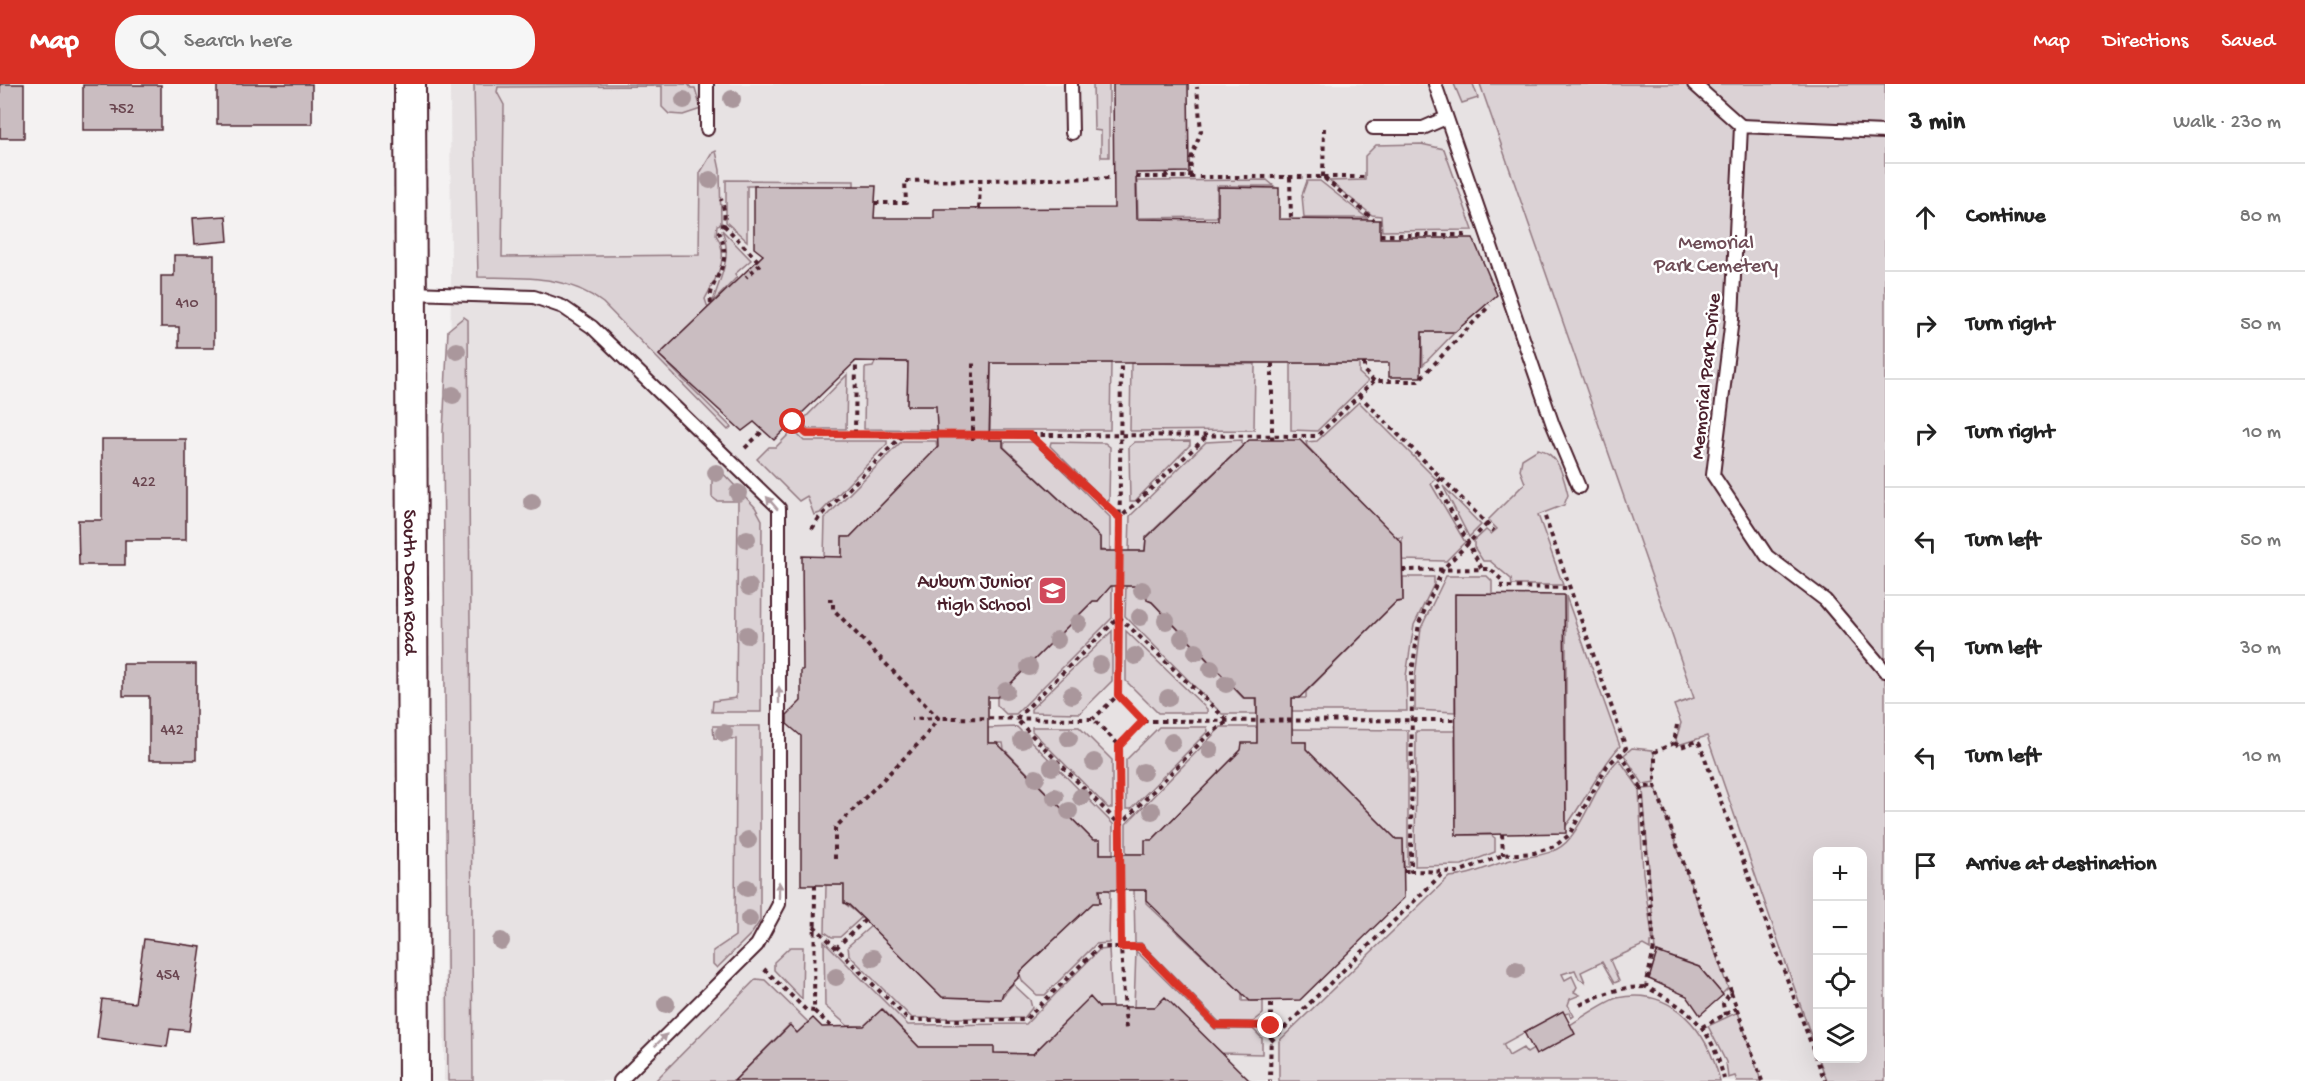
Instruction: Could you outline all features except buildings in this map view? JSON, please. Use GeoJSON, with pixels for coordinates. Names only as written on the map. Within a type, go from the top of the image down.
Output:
{"type":"FeatureCollection","features":[{"type":"Feature","properties":{"kind":"street","name":"South Dean Road"},"geometry":{"type":"LineString","coordinates":[[410,84],[414,1081]]}},
{"type":"Feature","properties":{"kind":"lane"},"geometry":{"type":"LineString","coordinates":[[706,84],[707,129]]}},
{"type":"Feature","properties":{"kind":"lane"},"geometry":{"type":"LineString","coordinates":[[1071,84],[1072,133]]}},
{"type":"Feature","properties":{"kind":"lane"},"geometry":{"type":"LineString","coordinates":[[1435,84],[1553,424],[1579,487]]}},
{"type":"Feature","properties":{"kind":"lane"},"geometry":{"type":"LineString","coordinates":[[1694,84],[1741,126],[1885,132]]}},
{"type":"Feature","properties":{"kind":"lane"},"geometry":{"type":"LineString","coordinates":[[1373,128],[1423,128],[1446,118]]}},
{"type":"Feature","properties":{"kind":"lane","name":"Memorial Park Drive"},"geometry":{"type":"LineString","coordinates":[[1741,126],[1732,319],[1713,475],[1767,556],[1825,600],[1885,671]]}},
{"type":"Feature","properties":{"kind":"lane"},"geometry":{"type":"LineString","coordinates":[[412,292],[534,297],[563,307],[592,327],[779,508],[778,904],[757,945],[620,1081]]}},
{"type":"Feature","properties":{"kind":"path"},"geometry":{"type":"LineString","coordinates":[[1190,177],[1191,159],[1201,131],[1197,87]]}},
{"type":"Feature","properties":{"kind":"path"},"geometry":{"type":"LineString","coordinates":[[1323,177],[1324,128]]}},
{"type":"Feature","properties":{"kind":"path"},"geometry":{"type":"LineString","coordinates":[[1136,177],[1167,175],[1363,177]]}},
{"type":"Feature","properties":{"kind":"path"},"geometry":{"type":"LineString","coordinates":[[1290,177],[1291,219]]}},
{"type":"Feature","properties":{"kind":"path"},"geometry":{"type":"LineString","coordinates":[[1323,177],[1374,220]]}},
{"type":"Feature","properties":{"kind":"path"},"geometry":{"type":"LineString","coordinates":[[875,203],[906,203],[906,181],[1114,178]]}},
{"type":"Feature","properties":{"kind":"path"},"geometry":{"type":"LineString","coordinates":[[979,209],[980,180]]}},
{"type":"Feature","properties":{"kind":"path"},"geometry":{"type":"LineString","coordinates":[[711,304],[710,296],[726,256],[719,232],[724,225],[724,207],[721,199]]}},
{"type":"Feature","properties":{"kind":"path"},"geometry":{"type":"LineString","coordinates":[[724,225],[761,264],[746,278]]}},
{"type":"Feature","properties":{"kind":"path"},"geometry":{"type":"LineString","coordinates":[[1380,235],[1474,235]]}},
{"type":"Feature","properties":{"kind":"path"},"geometry":{"type":"LineString","coordinates":[[793,422],[807,434],[1317,436],[1374,381],[1418,381],[1490,304]]}},
{"type":"Feature","properties":{"kind":"path"},"geometry":{"type":"LineString","coordinates":[[855,434],[856,361]]}},
{"type":"Feature","properties":{"kind":"path"},"geometry":{"type":"LineString","coordinates":[[973,363],[973,440]]}},
{"type":"Feature","properties":{"kind":"path"},"geometry":{"type":"LineString","coordinates":[[1121,363],[1118,695],[1143,721],[1455,720]]}},
{"type":"Feature","properties":{"kind":"path"},"geometry":{"type":"LineString","coordinates":[[1271,437],[1272,363]]}},
{"type":"Feature","properties":{"kind":"path"},"geometry":{"type":"LineString","coordinates":[[1364,363],[1364,371],[1374,381]]}},
{"type":"Feature","properties":{"kind":"path"},"geometry":{"type":"LineString","coordinates":[[1359,395],[1494,531]]}},
{"type":"Feature","properties":{"kind":"path"},"geometry":{"type":"LineString","coordinates":[[742,450],[764,430]]}},
{"type":"Feature","properties":{"kind":"path"},"geometry":{"type":"LineString","coordinates":[[812,529],[819,518],[904,434]]}},
{"type":"Feature","properties":{"kind":"path"},"geometry":{"type":"LineString","coordinates":[[1030,435],[1120,518]]}},
{"type":"Feature","properties":{"kind":"path"},"geometry":{"type":"LineString","coordinates":[[1120,518],[1207,436]]}},
{"type":"Feature","properties":{"kind":"path"},"geometry":{"type":"LineString","coordinates":[[1441,478],[1436,483],[1483,569]]}},
{"type":"Feature","properties":{"kind":"path"},"geometry":{"type":"LineString","coordinates":[[1404,871],[1458,872],[1503,855],[1534,853],[1555,846],[1569,835],[1607,766],[1626,748],[1544,514]]}},
{"type":"Feature","properties":{"kind":"path"},"geometry":{"type":"LineString","coordinates":[[1411,871],[1412,672],[1419,623],[1443,569],[1487,524]]}},
{"type":"Feature","properties":{"kind":"path"},"geometry":{"type":"LineString","coordinates":[[1402,570],[1490,569],[1502,580],[1502,587],[1509,589],[1570,588]]}},
{"type":"Feature","properties":{"kind":"path"},"geometry":{"type":"LineString","coordinates":[[828,600],[833,600],[833,609],[938,718]]}},
{"type":"Feature","properties":{"kind":"path"},"geometry":{"type":"LineString","coordinates":[[1016,719],[1119,617]]}},
{"type":"Feature","properties":{"kind":"path"},"geometry":{"type":"LineString","coordinates":[[1119,617],[1228,721]]}},
{"type":"Feature","properties":{"kind":"path"},"geometry":{"type":"LineString","coordinates":[[912,719],[1093,719],[1118,695]]}},
{"type":"Feature","properties":{"kind":"path"},"geometry":{"type":"LineString","coordinates":[[835,859],[835,828],[924,738],[938,718]]}},
{"type":"Feature","properties":{"kind":"path"},"geometry":{"type":"LineString","coordinates":[[1016,719],[1120,825]]}},
{"type":"Feature","properties":{"kind":"path"},"geometry":{"type":"LineString","coordinates":[[1093,719],[1119,746],[1121,947],[1126,1029]]}},
{"type":"Feature","properties":{"kind":"path"},"geometry":{"type":"LineString","coordinates":[[1119,746],[1143,721]]}},
{"type":"Feature","properties":{"kind":"path"},"geometry":{"type":"LineString","coordinates":[[1120,825],[1206,737],[1228,721]]}},
{"type":"Feature","properties":{"kind":"path"},"geometry":{"type":"LineString","coordinates":[[1674,743],[1677,724]]}},
{"type":"Feature","properties":{"kind":"path"},"geometry":{"type":"LineString","coordinates":[[1674,743],[1681,747],[1697,741],[1700,744],[1824,1081]]}},
{"type":"Feature","properties":{"kind":"path"},"geometry":{"type":"LineString","coordinates":[[1674,743],[1655,752],[1655,786],[1762,1081]]}},
{"type":"Feature","properties":{"kind":"path"},"geometry":{"type":"LineString","coordinates":[[1620,753],[1641,787],[1654,947],[1646,987]]}},
{"type":"Feature","properties":{"kind":"path"},"geometry":{"type":"LineString","coordinates":[[1641,787],[1655,786]]}},
{"type":"Feature","properties":{"kind":"path"},"geometry":{"type":"LineString","coordinates":[[1502,834],[1503,855]]}},
{"type":"Feature","properties":{"kind":"path"},"geometry":{"type":"LineString","coordinates":[[1270,1041],[1445,872]]}},
{"type":"Feature","properties":{"kind":"path"},"geometry":{"type":"LineString","coordinates":[[814,1011],[815,885]]}},
{"type":"Feature","properties":{"kind":"path"},"geometry":{"type":"LineString","coordinates":[[836,948],[865,920]]}},
{"type":"Feature","properties":{"kind":"path"},"geometry":{"type":"LineString","coordinates":[[814,926],[909,1020],[1025,1020],[1099,947],[1140,947],[1216,1025],[1271,1026]]}},
{"type":"Feature","properties":{"kind":"path"},"geometry":{"type":"LineString","coordinates":[[765,969],[806,1010],[814,1011],[832,1027]]}},
{"type":"Feature","properties":{"kind":"path"},"geometry":{"type":"LineString","coordinates":[[1580,1005],[1606,991],[1624,987],[1646,987],[1680,1004],[1702,1027],[1717,1051],[1724,1079]]}},
{"type":"Feature","properties":{"kind":"path"},"geometry":{"type":"LineString","coordinates":[[1725,1015],[1723,1004],[1731,991]]}},
{"type":"Feature","properties":{"kind":"path"},"geometry":{"type":"LineString","coordinates":[[1270,1081],[1271,1001]]}},
{"type":"Feature","properties":{"kind":"path"},"geometry":{"type":"LineString","coordinates":[[1702,1027],[1737,1008]]}},
{"type":"Feature","properties":{"kind":"shaded area","name":"Auburn Junior High School"},"geometry":{"type":"Polygon","coordinates":[[[450,84],[1480,84],[1813,1041],[1813,1063],[1821,1063],[1827,1081],[444,1081],[451,273],[450,84]]]}},
{"type":"Feature","properties":{"kind":"green space"},"geometry":{"type":"Polygon","coordinates":[[[474,84],[688,84],[691,88],[695,88],[701,109],[683,115],[669,114],[662,107],[662,86],[498,87],[497,92],[504,105],[502,257],[699,255],[700,173],[712,153],[716,151],[720,170],[721,224],[717,225],[716,235],[722,251],[720,267],[705,299],[708,308],[659,355],[731,427],[728,430],[603,303],[589,294],[559,282],[528,278],[478,277],[474,84]]]}},
{"type":"Feature","properties":{"kind":"green space"},"geometry":{"type":"Polygon","coordinates":[[[1093,84],[1109,84],[1109,157],[1101,157],[1101,131],[1094,130],[1093,84]]]}},
{"type":"Feature","properties":{"kind":"green space"},"geometry":{"type":"Polygon","coordinates":[[[1454,84],[1473,84],[1478,98],[1462,103],[1454,84]]]}},
{"type":"Feature","properties":{"kind":"green space","name":"Memorial Park Cemetery"},"geometry":{"type":"Polygon","coordinates":[[[1480,84],[1885,84],[1885,1081],[1827,1081],[1820,1063],[1867,1063],[1867,847],[1813,847],[1813,1041],[1707,736],[1678,745],[1676,739],[1681,723],[1674,705],[1694,698],[1480,84]]]}},
{"type":"Feature","properties":{"kind":"green space"},"geometry":{"type":"Polygon","coordinates":[[[1421,144],[1444,149],[1473,230],[1382,231],[1381,216],[1372,215],[1329,181],[1365,180],[1365,156],[1376,145],[1421,144]]]}},
{"type":"Feature","properties":{"kind":"green space"},"geometry":{"type":"Polygon","coordinates":[[[726,180],[854,181],[854,186],[747,186],[747,241],[726,222],[726,180]]]}},
{"type":"Feature","properties":{"kind":"green space"},"geometry":{"type":"Polygon","coordinates":[[[1267,180],[1274,186],[1217,186],[1217,217],[1138,218],[1137,181],[1267,180]]]}},
{"type":"Feature","properties":{"kind":"green space"},"geometry":{"type":"Polygon","coordinates":[[[1307,181],[1320,181],[1367,218],[1304,218],[1302,195],[1307,181]]]}},
{"type":"Feature","properties":{"kind":"green space"},"geometry":{"type":"Polygon","coordinates":[[[722,230],[751,260],[735,274],[737,277],[713,302],[726,258],[722,230]]]}},
{"type":"Feature","properties":{"kind":"green space"},"geometry":{"type":"Polygon","coordinates":[[[464,317],[468,320],[473,1081],[448,1081],[443,432],[448,330],[464,317]]]}},
{"type":"Feature","properties":{"kind":"green space"},"geometry":{"type":"Polygon","coordinates":[[[1422,332],[1455,332],[1423,365],[1422,332]]]}},
{"type":"Feature","properties":{"kind":"green space"},"geometry":{"type":"Polygon","coordinates":[[[875,362],[955,363],[908,370],[907,406],[954,406],[954,430],[864,429],[865,368],[873,367],[875,362]]]}},
{"type":"Feature","properties":{"kind":"green space"},"geometry":{"type":"Polygon","coordinates":[[[991,363],[1111,363],[1110,430],[990,430],[991,363]]]}},
{"type":"Feature","properties":{"kind":"green space"},"geometry":{"type":"Polygon","coordinates":[[[1131,363],[1255,364],[1254,430],[1130,431],[1131,363]]]}},
{"type":"Feature","properties":{"kind":"green space"},"geometry":{"type":"Polygon","coordinates":[[[1291,363],[1359,363],[1359,373],[1368,381],[1317,431],[1291,430],[1291,363]]]}},
{"type":"Feature","properties":{"kind":"green space"},"geometry":{"type":"Polygon","coordinates":[[[847,375],[846,429],[808,429],[802,422],[804,419],[847,375]]]}},
{"type":"Feature","properties":{"kind":"green space"},"geometry":{"type":"Polygon","coordinates":[[[1359,402],[1436,479],[1431,484],[1465,542],[1446,561],[1402,560],[1402,537],[1396,538],[1307,446],[1306,442],[1317,441],[1359,402]]]}},
{"type":"Feature","properties":{"kind":"green space"},"geometry":{"type":"Polygon","coordinates":[[[793,430],[804,441],[887,441],[887,444],[820,513],[814,515],[807,496],[799,501],[757,459],[769,447],[776,447],[793,430]]]}},
{"type":"Feature","properties":{"kind":"green space"},"geometry":{"type":"Polygon","coordinates":[[[1242,440],[1242,446],[1146,537],[1145,551],[1129,551],[1130,516],[1206,442],[1242,440]]]}},
{"type":"Feature","properties":{"kind":"green space"},"geometry":{"type":"Polygon","coordinates":[[[902,441],[936,441],[937,448],[850,537],[843,537],[842,557],[824,557],[825,518],[902,441]]]}},
{"type":"Feature","properties":{"kind":"green space"},"geometry":{"type":"Polygon","coordinates":[[[1190,441],[1190,445],[1135,501],[1130,501],[1129,447],[1135,442],[1190,441]]]}},
{"type":"Feature","properties":{"kind":"green space"},"geometry":{"type":"Polygon","coordinates":[[[1004,442],[1034,442],[1110,517],[1110,551],[1100,550],[1100,537],[1004,447],[1004,442]]]}},
{"type":"Feature","properties":{"kind":"green space"},"geometry":{"type":"Polygon","coordinates":[[[1051,442],[1105,443],[1110,447],[1109,501],[1105,501],[1050,446],[1051,442]]]}},
{"type":"Feature","properties":{"kind":"green space"},"geometry":{"type":"Polygon","coordinates":[[[1538,449],[1551,455],[1559,466],[1568,495],[1564,505],[1538,515],[1563,585],[1512,585],[1511,579],[1490,561],[1483,561],[1474,547],[1474,541],[1486,530],[1491,534],[1497,529],[1488,520],[1525,483],[1520,470],[1522,459],[1538,449]]]}},
{"type":"Feature","properties":{"kind":"green space"},"geometry":{"type":"Polygon","coordinates":[[[712,467],[717,467],[755,507],[762,520],[761,712],[712,712],[713,701],[736,698],[738,501],[717,501],[712,497],[712,467]]]}},
{"type":"Feature","properties":{"kind":"green space"},"geometry":{"type":"Polygon","coordinates":[[[1443,486],[1481,525],[1469,537],[1443,486]]]}},
{"type":"Feature","properties":{"kind":"green space"},"geometry":{"type":"Polygon","coordinates":[[[1446,576],[1487,576],[1492,581],[1492,594],[1455,595],[1455,712],[1415,710],[1415,678],[1421,628],[1446,576]]]}},
{"type":"Feature","properties":{"kind":"green space"},"geometry":{"type":"Polygon","coordinates":[[[1403,577],[1434,577],[1434,584],[1414,625],[1406,676],[1407,711],[1292,711],[1292,698],[1306,698],[1306,692],[1396,602],[1403,601],[1403,577]]]}},
{"type":"Feature","properties":{"kind":"green space"},"geometry":{"type":"Polygon","coordinates":[[[1100,586],[1112,586],[1112,618],[1016,714],[1006,714],[997,705],[997,697],[1002,697],[1002,692],[1093,601],[1098,601],[1100,586]]]}},
{"type":"Feature","properties":{"kind":"green space"},"geometry":{"type":"Polygon","coordinates":[[[1126,586],[1146,586],[1147,600],[1152,602],[1243,698],[1256,698],[1257,714],[1222,714],[1125,616],[1126,586]]]}},
{"type":"Feature","properties":{"kind":"green space"},"geometry":{"type":"Polygon","coordinates":[[[1566,596],[1620,746],[1605,765],[1566,826],[1566,596]]]}},
{"type":"Feature","properties":{"kind":"green space"},"geometry":{"type":"Polygon","coordinates":[[[1112,631],[1112,681],[1080,713],[1031,712],[1031,709],[1112,631]]]}},
{"type":"Feature","properties":{"kind":"green space"},"geometry":{"type":"Polygon","coordinates":[[[1126,631],[1207,709],[1207,713],[1158,713],[1126,681],[1126,631]]]}},
{"type":"Feature","properties":{"kind":"green space"},"geometry":{"type":"Polygon","coordinates":[[[713,726],[760,726],[760,921],[752,933],[717,968],[713,964],[713,951],[735,936],[736,739],[714,738],[713,726]]]}},
{"type":"Feature","properties":{"kind":"green space"},"geometry":{"type":"Polygon","coordinates":[[[1017,727],[1113,824],[1113,854],[1100,854],[1100,841],[1093,840],[1004,749],[1003,743],[988,743],[988,728],[1017,727]]]}},
{"type":"Feature","properties":{"kind":"green space"},"geometry":{"type":"Polygon","coordinates":[[[1032,727],[1079,727],[1112,760],[1112,808],[1108,808],[1032,731],[1032,727]]]}},
{"type":"Feature","properties":{"kind":"green space"},"geometry":{"type":"Polygon","coordinates":[[[1159,727],[1207,727],[1208,731],[1131,809],[1126,809],[1126,760],[1159,727]]]}},
{"type":"Feature","properties":{"kind":"green space"},"geometry":{"type":"Polygon","coordinates":[[[1221,727],[1257,727],[1257,743],[1241,750],[1152,840],[1146,841],[1145,854],[1126,854],[1126,824],[1221,727]]]}},
{"type":"Feature","properties":{"kind":"green space"},"geometry":{"type":"Polygon","coordinates":[[[1292,729],[1408,730],[1408,866],[1404,866],[1403,840],[1396,839],[1306,749],[1306,742],[1292,742],[1292,729]]]}},
{"type":"Feature","properties":{"kind":"green space"},"geometry":{"type":"Polygon","coordinates":[[[1416,731],[1455,731],[1456,835],[1491,835],[1495,838],[1495,852],[1462,865],[1415,866],[1416,731]]]}},
{"type":"Feature","properties":{"kind":"green space"},"geometry":{"type":"Polygon","coordinates":[[[1632,748],[1652,750],[1655,782],[1643,784],[1624,755],[1632,748]]]}},
{"type":"Feature","properties":{"kind":"green space"},"geometry":{"type":"Polygon","coordinates":[[[1619,759],[1639,788],[1643,873],[1653,942],[1650,942],[1650,949],[1643,945],[1610,960],[1619,981],[1614,983],[1602,962],[1581,972],[1585,982],[1579,979],[1575,970],[1562,974],[1565,980],[1572,976],[1577,987],[1574,992],[1580,995],[1570,999],[1568,1005],[1574,1016],[1571,1018],[1569,1013],[1562,1012],[1503,1044],[1509,1056],[1523,1048],[1527,1053],[1587,1014],[1617,998],[1637,996],[1655,999],[1671,1006],[1697,1030],[1707,1046],[1720,1081],[1279,1081],[1279,1041],[1449,877],[1557,849],[1577,829],[1605,777],[1619,759]]]}},
{"type":"Feature","properties":{"kind":"green space"},"geometry":{"type":"Polygon","coordinates":[[[1656,788],[1728,988],[1722,994],[1699,967],[1655,951],[1643,789],[1656,788]]]}},
{"type":"Feature","properties":{"kind":"green space"},"geometry":{"type":"Polygon","coordinates":[[[826,885],[844,885],[844,903],[862,917],[840,937],[832,937],[825,932],[826,885]]]}},
{"type":"Feature","properties":{"kind":"green space"},"geometry":{"type":"Polygon","coordinates":[[[1099,890],[1110,890],[1109,943],[1096,944],[1045,995],[1037,995],[1023,982],[1019,973],[1093,903],[1100,903],[1099,890]]]}},
{"type":"Feature","properties":{"kind":"green space"},"geometry":{"type":"Polygon","coordinates":[[[1134,890],[1146,890],[1146,903],[1242,993],[1242,1001],[1263,1001],[1263,1014],[1253,1022],[1219,1022],[1141,943],[1135,943],[1134,890]]]}},
{"type":"Feature","properties":{"kind":"green space"},"geometry":{"type":"Polygon","coordinates":[[[871,926],[942,997],[1000,999],[1013,984],[1030,1000],[1032,1008],[1024,1018],[912,1018],[849,955],[848,946],[871,926]]]}},
{"type":"Feature","properties":{"kind":"green space"},"geometry":{"type":"Polygon","coordinates":[[[824,941],[908,1025],[1026,1024],[1099,950],[1109,949],[1112,1007],[1099,1007],[1090,998],[1033,1054],[994,1053],[993,1047],[919,1047],[883,1009],[864,1026],[848,1026],[825,1006],[824,941]]]}},
{"type":"Feature","properties":{"kind":"green space"},"geometry":{"type":"Polygon","coordinates":[[[790,947],[803,947],[802,999],[774,970],[774,962],[790,947]]]}},
{"type":"Feature","properties":{"kind":"green space"},"geometry":{"type":"Polygon","coordinates":[[[1136,951],[1215,1029],[1253,1029],[1262,1038],[1262,1054],[1222,1053],[1155,1007],[1134,1007],[1136,951]]]}},
{"type":"Feature","properties":{"kind":"green space"},"geometry":{"type":"Polygon","coordinates":[[[756,979],[765,980],[808,1022],[797,1033],[789,1025],[734,1081],[655,1081],[756,979]]]}},
{"type":"Feature","properties":{"kind":"green space"},"geometry":{"type":"Polygon","coordinates":[[[1738,1012],[1761,1081],[1737,1081],[1735,1076],[1728,1078],[1726,1062],[1708,1026],[1738,1012]]]}},
{"type":"Feature","properties":{"kind":"place","name":"Auburn Junior High School"},"geometry":{"type":"Point","coordinates":[1052,591]}},
{"type":"Feature","properties":{"kind":"route"},"geometry":{"type":"LineString","coordinates":[[793,422],[807,434],[1030,435],[1120,518],[1118,695],[1143,721],[1119,746],[1121,947],[1140,947],[1216,1025],[1271,1026]]}}]}
